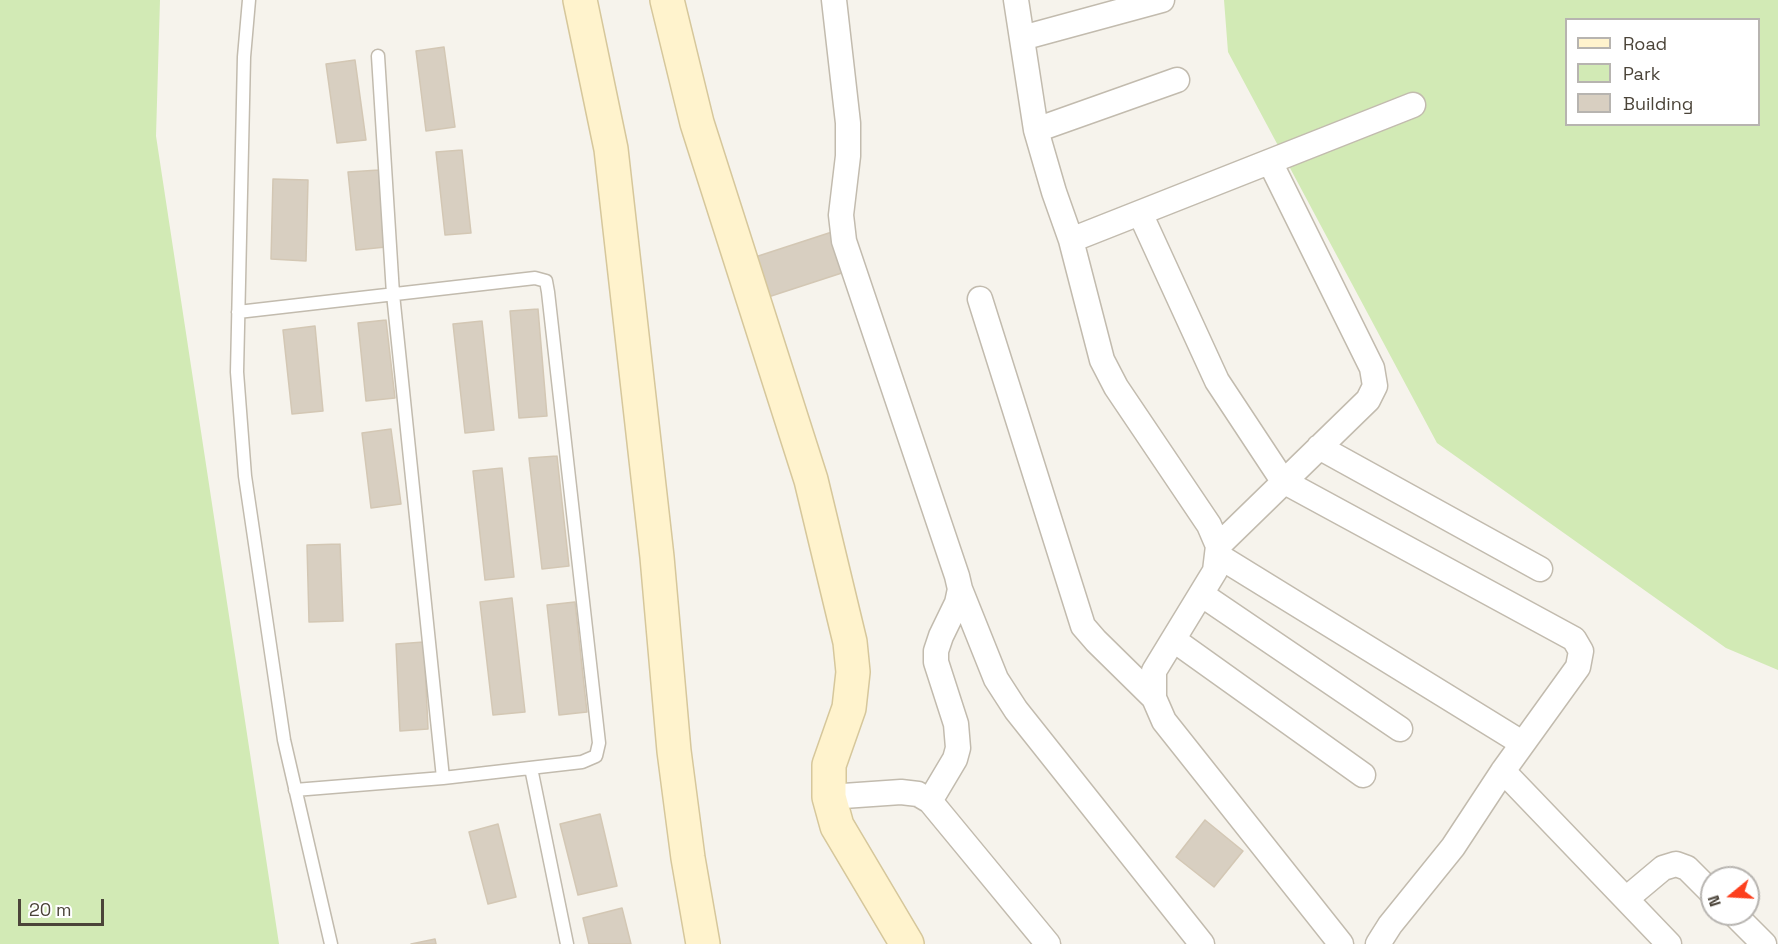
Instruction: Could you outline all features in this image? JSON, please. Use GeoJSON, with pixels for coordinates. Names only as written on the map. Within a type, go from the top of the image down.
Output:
{"type":"FeatureCollection","features":[{"type":"Feature","properties":{"kind":"street"},"geometry":{"type":"LineString","coordinates":[[580,0],[611,149],[655,545],[674,751],[688,858],[703,944]]}},
{"type":"Feature","properties":{"kind":"street"},"geometry":{"type":"LineString","coordinates":[[667,0],[697,123],[811,480],[850,642],[853,672],[849,708],[829,765],[829,796],[837,826],[907,944]]}},
{"type":"Feature","properties":{"kind":"street"},"geometry":{"type":"LineString","coordinates":[[834,0],[848,123],[848,156],[841,215],[844,241],[960,589],[996,679],[1016,710],[1202,944]]}},
{"type":"Feature","properties":{"kind":"street"},"geometry":{"type":"LineString","coordinates":[[1016,0],[1036,130],[1071,240],[1102,360],[1116,387],[1209,525],[1218,550],[1215,571],[1154,671],[1154,698]]}},
{"type":"Feature","properties":{"kind":"street"},"geometry":{"type":"LineString","coordinates":[[1022,38],[1162,0]]}},
{"type":"Feature","properties":{"kind":"street"},"geometry":{"type":"LineString","coordinates":[[1036,130],[1177,80]]}},
{"type":"Feature","properties":{"kind":"street"},"geometry":{"type":"LineString","coordinates":[[1071,240],[1413,105]]}},
{"type":"Feature","properties":{"kind":"street"},"geometry":{"type":"LineString","coordinates":[[1218,550],[1283,481],[1368,400],[1375,386],[1372,368],[1270,162]]}},
{"type":"Feature","properties":{"kind":"street"},"geometry":{"type":"LineString","coordinates":[[1140,213],[1217,381],[1283,481],[1574,639],[1581,651],[1578,667],[1522,743],[1453,847],[1390,925],[1378,944]]}},
{"type":"Feature","properties":{"kind":"street"},"geometry":{"type":"LineString","coordinates":[[980,299],[1083,626],[1096,642],[1154,698],[1164,721],[1341,944]]}},
{"type":"Feature","properties":{"kind":"street"},"geometry":{"type":"LineString","coordinates":[[1318,447],[1540,569]]}},
{"type":"Feature","properties":{"kind":"street"},"geometry":{"type":"LineString","coordinates":[[1218,550],[1522,743]]}},
{"type":"Feature","properties":{"kind":"street"},"geometry":{"type":"LineString","coordinates":[[930,801],[955,759],[958,748],[956,724],[936,662],[936,651],[957,603],[960,589]]}},
{"type":"Feature","properties":{"kind":"street"},"geometry":{"type":"LineString","coordinates":[[1201,594],[1400,729]]}},
{"type":"Feature","properties":{"kind":"street"},"geometry":{"type":"LineString","coordinates":[[1174,639],[1363,775]]}},
{"type":"Feature","properties":{"kind":"street"},"geometry":{"type":"LineString","coordinates":[[1503,771],[1669,944]]}},
{"type":"Feature","properties":{"kind":"street"},"geometry":{"type":"LineString","coordinates":[[829,796],[901,792],[918,794],[930,801],[1048,944]]}},
{"type":"Feature","properties":{"kind":"street"},"geometry":{"type":"LineString","coordinates":[[1626,899],[1663,868],[1676,864],[1687,868],[1700,880]]}},
{"type":"Feature","properties":{"kind":"street"},"geometry":{"type":"LineString","coordinates":[[1746,926],[1764,944]]}},
{"type":"Feature","properties":{"kind":"lane"},"geometry":{"type":"LineString","coordinates":[[249,0],[244,57],[237,372],[245,476],[284,740],[331,944]]}},
{"type":"Feature","properties":{"kind":"lane"},"geometry":{"type":"LineString","coordinates":[[378,56],[393,294],[443,778]]}},
{"type":"Feature","properties":{"kind":"lane"},"geometry":{"type":"LineString","coordinates":[[238,312],[535,278],[546,281],[599,743],[596,756],[582,762],[443,778],[296,790]]}},
{"type":"Feature","properties":{"kind":"lane"},"geometry":{"type":"LineString","coordinates":[[531,768],[567,944]]}},
{"type":"Feature","properties":{"kind":"green space"},"geometry":{"type":"Polygon","coordinates":[[[0,0],[160,0],[156,136],[279,944],[0,944],[0,0]]]}},
{"type":"Feature","properties":{"kind":"green space"},"geometry":{"type":"Polygon","coordinates":[[[1224,0],[1778,0],[1778,670],[1726,648],[1437,443],[1228,52],[1224,0]]]}},
{"type":"Feature","properties":{"kind":"building"},"geometry":{"type":"Polygon","coordinates":[[[444,47],[455,127],[426,131],[416,51],[444,47]]]}},
{"type":"Feature","properties":{"kind":"building"},"geometry":{"type":"Polygon","coordinates":[[[355,60],[366,140],[337,143],[326,64],[355,60]]]}},
{"type":"Feature","properties":{"kind":"building"},"geometry":{"type":"Polygon","coordinates":[[[462,150],[471,233],[445,235],[436,152],[462,150]]]}},
{"type":"Feature","properties":{"kind":"building"},"geometry":{"type":"Polygon","coordinates":[[[379,170],[386,247],[356,250],[348,172],[379,170]]]}},
{"type":"Feature","properties":{"kind":"building"},"geometry":{"type":"Polygon","coordinates":[[[273,179],[308,180],[306,261],[271,259],[273,179]]]}},
{"type":"Feature","properties":{"kind":"building"},"geometry":{"type":"Polygon","coordinates":[[[838,230],[851,270],[759,300],[746,260],[838,230]]]}},
{"type":"Feature","properties":{"kind":"building"},"geometry":{"type":"Polygon","coordinates":[[[538,309],[547,416],[519,418],[510,311],[538,309]]]}},
{"type":"Feature","properties":{"kind":"building"},"geometry":{"type":"Polygon","coordinates":[[[386,320],[395,398],[366,401],[358,323],[386,320]]]}},
{"type":"Feature","properties":{"kind":"building"},"geometry":{"type":"Polygon","coordinates":[[[482,321],[494,430],[465,433],[453,324],[482,321]]]}},
{"type":"Feature","properties":{"kind":"building"},"geometry":{"type":"Polygon","coordinates":[[[315,326],[323,411],[292,414],[283,330],[315,326]]]}},
{"type":"Feature","properties":{"kind":"building"},"geometry":{"type":"Polygon","coordinates":[[[391,429],[401,504],[371,508],[362,433],[391,429]]]}},
{"type":"Feature","properties":{"kind":"building"},"geometry":{"type":"Polygon","coordinates":[[[557,456],[569,566],[542,569],[529,458],[557,456]]]}},
{"type":"Feature","properties":{"kind":"building"},"geometry":{"type":"Polygon","coordinates":[[[502,468],[514,577],[485,580],[473,471],[502,468]]]}},
{"type":"Feature","properties":{"kind":"building"},"geometry":{"type":"Polygon","coordinates":[[[340,544],[343,621],[309,622],[307,545],[340,544]]]}},
{"type":"Feature","properties":{"kind":"building"},"geometry":{"type":"Polygon","coordinates":[[[512,598],[525,712],[493,715],[480,602],[512,598]]]}},
{"type":"Feature","properties":{"kind":"building"},"geometry":{"type":"Polygon","coordinates":[[[575,602],[587,712],[559,715],[547,605],[575,602]]]}},
{"type":"Feature","properties":{"kind":"building"},"geometry":{"type":"Polygon","coordinates":[[[424,642],[428,729],[400,731],[396,644],[424,642]]]}},
{"type":"Feature","properties":{"kind":"building"},"geometry":{"type":"Polygon","coordinates":[[[600,814],[617,886],[578,895],[560,824],[600,814]]]}},
{"type":"Feature","properties":{"kind":"building"},"geometry":{"type":"Polygon","coordinates":[[[1205,820],[1243,851],[1214,887],[1176,857],[1205,820]]]}},
{"type":"Feature","properties":{"kind":"building"},"geometry":{"type":"Polygon","coordinates":[[[498,824],[516,897],[488,904],[469,832],[498,824]]]}},
{"type":"Feature","properties":{"kind":"building"},"geometry":{"type":"Polygon","coordinates":[[[622,908],[631,944],[589,944],[583,918],[622,908]]]}},
{"type":"Feature","properties":{"kind":"building"},"geometry":{"type":"Polygon","coordinates":[[[435,939],[436,944],[411,944],[435,939]]]}}]}
